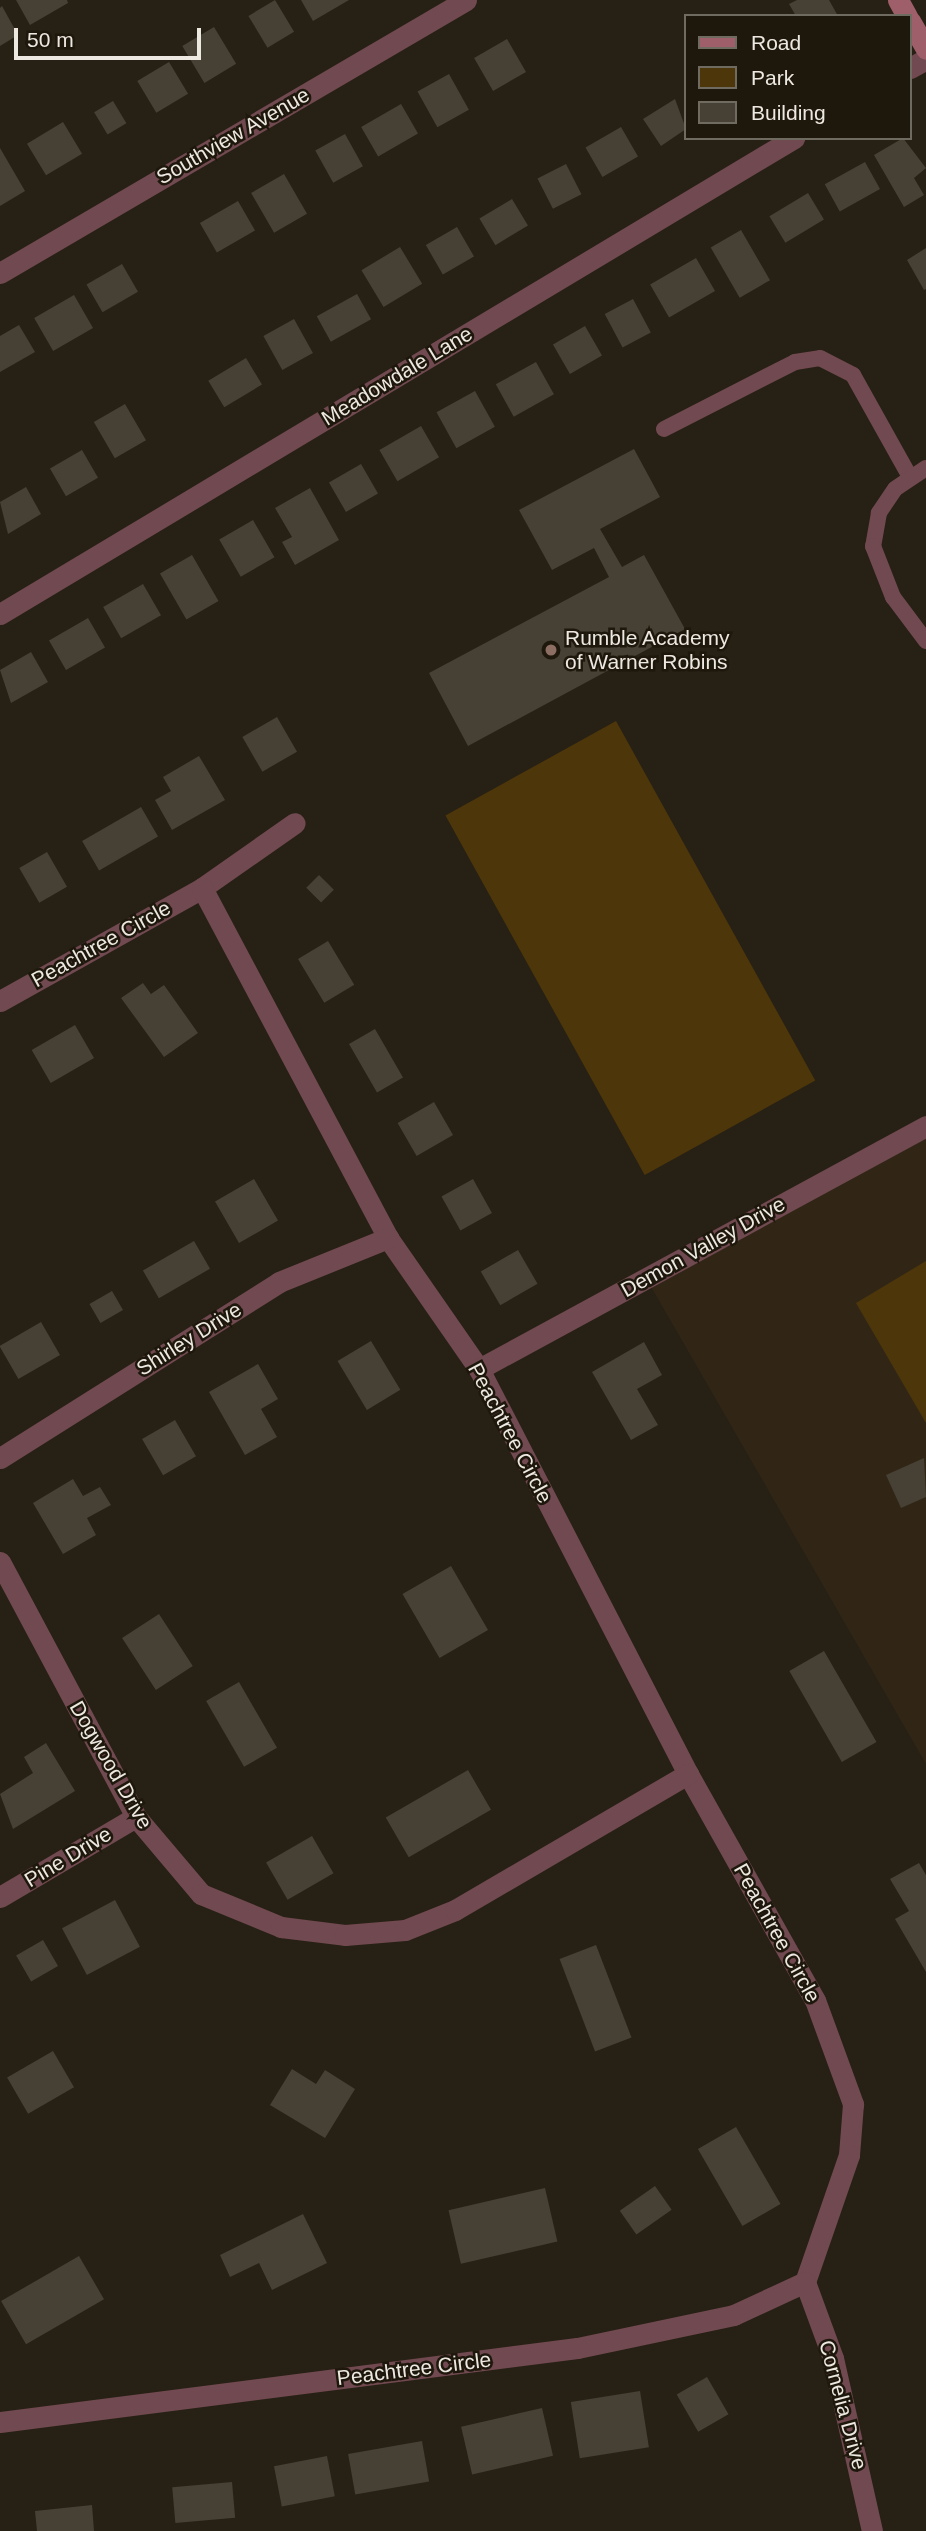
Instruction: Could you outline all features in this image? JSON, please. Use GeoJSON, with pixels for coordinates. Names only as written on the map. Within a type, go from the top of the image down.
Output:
{"type":"FeatureCollection","features":[{"type":"Feature","properties":{"kind":"street","name":"Southview Avenue"},"geometry":{"type":"LineString","coordinates":[[0,273],[466,0]]}},
{"type":"Feature","properties":{"kind":"street"},"geometry":{"type":"LineString","coordinates":[[912,24],[926,49]]}},
{"type":"Feature","properties":{"kind":"street","name":"Meadowdale Lane"},"geometry":{"type":"LineString","coordinates":[[0,614],[790,140]]}},
{"type":"Feature","properties":{"kind":"street","name":"Peachtree Circle"},"geometry":{"type":"LineString","coordinates":[[0,1001],[202,888],[295,823]]}},
{"type":"Feature","properties":{"kind":"street","name":"Peachtree Circle"},"geometry":{"type":"LineString","coordinates":[[0,2421],[577,2348],[734,2315],[805,2282],[849,2155],[853,2104],[816,2000],[688,1774],[479,1369],[388,1238],[202,888]]}},
{"type":"Feature","properties":{"kind":"street","name":"Demon Valley Drive"},"geometry":{"type":"LineString","coordinates":[[479,1369],[926,1126]]}},
{"type":"Feature","properties":{"kind":"street","name":"Shirley Drive"},"geometry":{"type":"LineString","coordinates":[[0,1458],[279,1282],[388,1238]]}},
{"type":"Feature","properties":{"kind":"street","name":"Dogwood Drive"},"geometry":{"type":"LineString","coordinates":[[0,1562],[136,1817],[201,1894],[281,1927],[357,1934],[405,1930],[455,1910],[688,1774]]}},
{"type":"Feature","properties":{"kind":"street","name":"Pine Drive"},"geometry":{"type":"LineString","coordinates":[[0,1897],[136,1817]]}},
{"type":"Feature","properties":{"kind":"street","name":"Cornelia Drive"},"geometry":{"type":"LineString","coordinates":[[805,2282],[833,2358],[872,2531]]}},
{"type":"Feature","properties":{"kind":"lane"},"geometry":{"type":"LineString","coordinates":[[664,429],[794,362],[820,358],[853,375],[910,477]]}},
{"type":"Feature","properties":{"kind":"lane"},"geometry":{"type":"LineString","coordinates":[[926,468],[910,477],[879,513],[873,547],[893,597],[926,641]]}},
{"type":"Feature","properties":{"kind":"shaded area"},"geometry":{"type":"Polygon","coordinates":[[[926,1126],[926,1764],[646,1278],[926,1126]]]}},
{"type":"Feature","properties":{"kind":"green space"},"geometry":{"type":"Polygon","coordinates":[[[616,721],[815,1080],[645,1175],[445,816],[616,721]]]}},
{"type":"Feature","properties":{"kind":"green space"},"geometry":{"type":"Polygon","coordinates":[[[926,1261],[926,1423],[856,1303],[926,1261]]]}},
{"type":"Feature","properties":{"kind":"building"},"geometry":{"type":"Polygon","coordinates":[[[16,0],[67,0],[68,3],[30,25],[16,0]]]}},
{"type":"Feature","properties":{"kind":"building"},"geometry":{"type":"Polygon","coordinates":[[[275,0],[294,32],[267,48],[248,16],[275,0]]]}},
{"type":"Feature","properties":{"kind":"building"},"geometry":{"type":"Polygon","coordinates":[[[301,0],[349,0],[313,21],[301,0]]]}},
{"type":"Feature","properties":{"kind":"building"},"geometry":{"type":"Polygon","coordinates":[[[797,0],[829,0],[837,14],[795,14],[789,4],[797,0]]]}},
{"type":"Feature","properties":{"kind":"building"},"geometry":{"type":"Polygon","coordinates":[[[2,6],[18,35],[0,46],[0,8],[2,6]]]}},
{"type":"Feature","properties":{"kind":"building"},"geometry":{"type":"Polygon","coordinates":[[[214,27],[236,64],[204,83],[182,46],[214,27]]]}},
{"type":"Feature","properties":{"kind":"building"},"geometry":{"type":"Polygon","coordinates":[[[507,39],[526,72],[493,91],[474,58],[507,39]]]}},
{"type":"Feature","properties":{"kind":"building"},"geometry":{"type":"Polygon","coordinates":[[[169,62],[188,94],[156,113],[137,81],[169,62]]]}},
{"type":"Feature","properties":{"kind":"building"},"geometry":{"type":"Polygon","coordinates":[[[449,74],[469,110],[437,127],[418,91],[449,74]]]}},
{"type":"Feature","properties":{"kind":"building"},"geometry":{"type":"Polygon","coordinates":[[[675,99],[684,130],[661,146],[643,119],[675,99]]]}},
{"type":"Feature","properties":{"kind":"building"},"geometry":{"type":"Polygon","coordinates":[[[113,101],[126,123],[108,135],[94,112],[113,101]]]}},
{"type":"Feature","properties":{"kind":"building"},"geometry":{"type":"Polygon","coordinates":[[[401,104],[418,133],[378,156],[361,127],[401,104]]]}},
{"type":"Feature","properties":{"kind":"building"},"geometry":{"type":"Polygon","coordinates":[[[63,122],[82,154],[46,175],[27,144],[63,122]]]}},
{"type":"Feature","properties":{"kind":"building"},"geometry":{"type":"Polygon","coordinates":[[[621,127],[638,156],[602,177],[585,148],[621,127]]]}},
{"type":"Feature","properties":{"kind":"building"},"geometry":{"type":"Polygon","coordinates":[[[345,134],[363,166],[333,183],[315,150],[345,134]]]}},
{"type":"Feature","properties":{"kind":"building"},"geometry":{"type":"Polygon","coordinates":[[[900,140],[905,140],[926,168],[914,178],[924,195],[904,207],[874,155],[900,140]]]}},
{"type":"Feature","properties":{"kind":"building"},"geometry":{"type":"Polygon","coordinates":[[[0,148],[25,191],[0,206],[0,148]]]}},
{"type":"Feature","properties":{"kind":"building"},"geometry":{"type":"Polygon","coordinates":[[[865,162],[880,189],[840,211],[825,184],[865,162]]]}},
{"type":"Feature","properties":{"kind":"building"},"geometry":{"type":"Polygon","coordinates":[[[566,164],[581,194],[553,209],[537,179],[566,164]]]}},
{"type":"Feature","properties":{"kind":"building"},"geometry":{"type":"Polygon","coordinates":[[[284,174],[307,214],[274,233],[251,193],[284,174]]]}},
{"type":"Feature","properties":{"kind":"building"},"geometry":{"type":"Polygon","coordinates":[[[808,193],[824,220],[785,243],[769,216],[808,193]]]}},
{"type":"Feature","properties":{"kind":"building"},"geometry":{"type":"Polygon","coordinates":[[[512,199],[528,226],[495,245],[479,219],[512,199]]]}},
{"type":"Feature","properties":{"kind":"building"},"geometry":{"type":"Polygon","coordinates":[[[238,201],[255,230],[217,252],[200,223],[238,201]]]}},
{"type":"Feature","properties":{"kind":"building"},"geometry":{"type":"Polygon","coordinates":[[[457,227],[474,256],[443,274],[426,245],[457,227]]]}},
{"type":"Feature","properties":{"kind":"building"},"geometry":{"type":"Polygon","coordinates":[[[741,230],[770,280],[740,298],[711,248],[741,230]]]}},
{"type":"Feature","properties":{"kind":"building"},"geometry":{"type":"Polygon","coordinates":[[[400,247],[422,284],[384,307],[361,270],[400,247]]]}},
{"type":"Feature","properties":{"kind":"building"},"geometry":{"type":"Polygon","coordinates":[[[926,248],[926,289],[924,290],[907,260],[926,248]]]}},
{"type":"Feature","properties":{"kind":"building"},"geometry":{"type":"Polygon","coordinates":[[[696,258],[715,291],[669,317],[650,284],[696,258]]]}},
{"type":"Feature","properties":{"kind":"building"},"geometry":{"type":"Polygon","coordinates":[[[122,264],[138,292],[102,312],[86,284],[122,264]]]}},
{"type":"Feature","properties":{"kind":"building"},"geometry":{"type":"Polygon","coordinates":[[[357,294],[371,319],[331,342],[317,316],[357,294]]]}},
{"type":"Feature","properties":{"kind":"building"},"geometry":{"type":"Polygon","coordinates":[[[74,295],[93,328],[53,351],[34,318],[74,295]]]}},
{"type":"Feature","properties":{"kind":"building"},"geometry":{"type":"Polygon","coordinates":[[[633,299],[651,333],[623,348],[605,314],[633,299]]]}},
{"type":"Feature","properties":{"kind":"building"},"geometry":{"type":"Polygon","coordinates":[[[294,319],[313,353],[282,370],[263,336],[294,319]]]}},
{"type":"Feature","properties":{"kind":"building"},"geometry":{"type":"Polygon","coordinates":[[[19,325],[35,352],[0,372],[0,336],[19,325]]]}},
{"type":"Feature","properties":{"kind":"building"},"geometry":{"type":"Polygon","coordinates":[[[585,326],[602,355],[570,374],[553,344],[585,326]]]}},
{"type":"Feature","properties":{"kind":"building"},"geometry":{"type":"Polygon","coordinates":[[[246,358],[262,385],[224,407],[208,381],[246,358]]]}},
{"type":"Feature","properties":{"kind":"building"},"geometry":{"type":"Polygon","coordinates":[[[536,362],[554,394],[514,417],[496,384],[536,362]]]}},
{"type":"Feature","properties":{"kind":"building"},"geometry":{"type":"Polygon","coordinates":[[[475,391],[495,427],[456,448],[437,412],[475,391]]]}},
{"type":"Feature","properties":{"kind":"building"},"geometry":{"type":"Polygon","coordinates":[[[125,404],[146,440],[115,458],[94,422],[125,404]]]}},
{"type":"Feature","properties":{"kind":"building"},"geometry":{"type":"Polygon","coordinates":[[[421,426],[439,457],[397,481],[379,450],[421,426]]]}},
{"type":"Feature","properties":{"kind":"building"},"geometry":{"type":"Polygon","coordinates":[[[634,449],[660,497],[600,529],[622,567],[644,555],[685,629],[468,746],[429,673],[609,577],[594,548],[552,570],[519,510],[634,449]]]}},
{"type":"Feature","properties":{"kind":"building"},"geometry":{"type":"Polygon","coordinates":[[[82,450],[98,478],[66,496],[50,468],[82,450]]]}},
{"type":"Feature","properties":{"kind":"building"},"geometry":{"type":"Polygon","coordinates":[[[361,464],[378,493],[346,512],[329,483],[361,464]]]}},
{"type":"Feature","properties":{"kind":"building"},"geometry":{"type":"Polygon","coordinates":[[[26,487],[41,514],[8,534],[0,502],[26,487]]]}},
{"type":"Feature","properties":{"kind":"building"},"geometry":{"type":"Polygon","coordinates":[[[310,488],[339,540],[295,565],[282,542],[292,537],[275,508],[310,488]]]}},
{"type":"Feature","properties":{"kind":"building"},"geometry":{"type":"Polygon","coordinates":[[[253,520],[274,557],[241,577],[219,540],[253,520]]]}},
{"type":"Feature","properties":{"kind":"building"},"geometry":{"type":"Polygon","coordinates":[[[192,555],[218,601],[186,619],[160,574],[192,555]]]}},
{"type":"Feature","properties":{"kind":"building"},"geometry":{"type":"Polygon","coordinates":[[[143,584],[161,615],[121,638],[103,607],[143,584]]]}},
{"type":"Feature","properties":{"kind":"building"},"geometry":{"type":"Polygon","coordinates":[[[88,618],[105,647],[66,670],[49,640],[88,618]]]}},
{"type":"Feature","properties":{"kind":"building"},"geometry":{"type":"Polygon","coordinates":[[[31,652],[48,682],[11,703],[0,670],[31,652]]]}},
{"type":"Feature","properties":{"kind":"building"},"geometry":{"type":"Polygon","coordinates":[[[277,717],[297,752],[262,772],[242,737],[277,717]]]}},
{"type":"Feature","properties":{"kind":"building"},"geometry":{"type":"Polygon","coordinates":[[[199,756],[225,800],[172,830],[155,800],[171,791],[163,777],[199,756]]]}},
{"type":"Feature","properties":{"kind":"building"},"geometry":{"type":"Polygon","coordinates":[[[141,807],[158,836],[99,870],[82,841],[141,807]]]}},
{"type":"Feature","properties":{"kind":"building"},"geometry":{"type":"Polygon","coordinates":[[[47,852],[67,887],[39,903],[19,868],[47,852]]]}},
{"type":"Feature","properties":{"kind":"building"},"geometry":{"type":"Polygon","coordinates":[[[319,875],[334,890],[321,903],[306,888],[319,875]]]}},
{"type":"Feature","properties":{"kind":"building"},"geometry":{"type":"Polygon","coordinates":[[[328,941],[354,985],[324,1003],[298,959],[328,941]]]}},
{"type":"Feature","properties":{"kind":"building"},"geometry":{"type":"Polygon","coordinates":[[[143,983],[151,994],[164,985],[198,1033],[164,1057],[121,998],[143,983]]]}},
{"type":"Feature","properties":{"kind":"building"},"geometry":{"type":"Polygon","coordinates":[[[75,1025],[94,1058],[51,1083],[32,1050],[75,1025]]]}},
{"type":"Feature","properties":{"kind":"building"},"geometry":{"type":"Polygon","coordinates":[[[375,1029],[403,1077],[377,1092],[349,1044],[375,1029]]]}},
{"type":"Feature","properties":{"kind":"building"},"geometry":{"type":"Polygon","coordinates":[[[434,1102],[453,1135],[417,1156],[398,1123],[434,1102]]]}},
{"type":"Feature","properties":{"kind":"building"},"geometry":{"type":"Polygon","coordinates":[[[254,1179],[278,1221],[239,1243],[215,1202],[254,1179]]]}},
{"type":"Feature","properties":{"kind":"building"},"geometry":{"type":"Polygon","coordinates":[[[473,1179],[492,1213],[460,1231],[442,1196],[473,1179]]]}},
{"type":"Feature","properties":{"kind":"building"},"geometry":{"type":"Polygon","coordinates":[[[194,1241],[210,1269],[159,1298],[143,1270],[194,1241]]]}},
{"type":"Feature","properties":{"kind":"building"},"geometry":{"type":"Polygon","coordinates":[[[518,1250],[538,1284],[500,1305],[481,1272],[518,1250]]]}},
{"type":"Feature","properties":{"kind":"building"},"geometry":{"type":"Polygon","coordinates":[[[112,1291],[123,1310],[100,1323],[89,1304],[112,1291]]]}},
{"type":"Feature","properties":{"kind":"building"},"geometry":{"type":"Polygon","coordinates":[[[41,1322],[60,1355],[18,1379],[0,1346],[41,1322]]]}},
{"type":"Feature","properties":{"kind":"building"},"geometry":{"type":"Polygon","coordinates":[[[371,1341],[400,1390],[367,1410],[338,1361],[371,1341]]]}},
{"type":"Feature","properties":{"kind":"building"},"geometry":{"type":"Polygon","coordinates":[[[644,1342],[662,1375],[637,1389],[658,1425],[631,1440],[592,1372],[644,1342]]]}},
{"type":"Feature","properties":{"kind":"building"},"geometry":{"type":"Polygon","coordinates":[[[258,1364],[278,1399],[261,1409],[277,1437],[245,1455],[209,1392],[258,1364]]]}},
{"type":"Feature","properties":{"kind":"building"},"geometry":{"type":"Polygon","coordinates":[[[175,1420],[196,1456],[163,1475],[142,1439],[175,1420]]]}},
{"type":"Feature","properties":{"kind":"building"},"geometry":{"type":"Polygon","coordinates":[[[924,1458],[926,1497],[901,1508],[886,1475],[924,1458]]]}},
{"type":"Feature","properties":{"kind":"building"},"geometry":{"type":"Polygon","coordinates":[[[73,1479],[83,1496],[100,1487],[111,1505],[87,1518],[96,1535],[63,1554],[33,1503],[73,1479]]]}},
{"type":"Feature","properties":{"kind":"building"},"geometry":{"type":"Polygon","coordinates":[[[451,1566],[488,1630],[440,1658],[403,1594],[451,1566]]]}},
{"type":"Feature","properties":{"kind":"building"},"geometry":{"type":"Polygon","coordinates":[[[159,1614],[193,1666],[156,1690],[122,1638],[159,1614]]]}},
{"type":"Feature","properties":{"kind":"building"},"geometry":{"type":"Polygon","coordinates":[[[824,1651],[877,1742],[842,1762],[789,1671],[824,1651]]]}},
{"type":"Feature","properties":{"kind":"building"},"geometry":{"type":"Polygon","coordinates":[[[239,1682],[277,1748],[244,1767],[206,1701],[239,1682]]]}},
{"type":"Feature","properties":{"kind":"building"},"geometry":{"type":"Polygon","coordinates":[[[46,1743],[75,1791],[13,1829],[0,1794],[33,1773],[24,1757],[46,1743]]]}},
{"type":"Feature","properties":{"kind":"building"},"geometry":{"type":"Polygon","coordinates":[[[468,1770],[491,1810],[409,1857],[386,1818],[468,1770]]]}},
{"type":"Feature","properties":{"kind":"building"},"geometry":{"type":"Polygon","coordinates":[[[312,1836],[334,1873],[288,1900],[266,1862],[312,1836]]]}},
{"type":"Feature","properties":{"kind":"building"},"geometry":{"type":"Polygon","coordinates":[[[919,1863],[926,1875],[926,1972],[895,1919],[909,1911],[890,1879],[919,1863]]]}},
{"type":"Feature","properties":{"kind":"building"},"geometry":{"type":"Polygon","coordinates":[[[115,1900],[140,1947],[87,1975],[62,1928],[115,1900]]]}},
{"type":"Feature","properties":{"kind":"building"},"geometry":{"type":"Polygon","coordinates":[[[43,1940],[58,1966],[31,1981],[16,1956],[43,1940]]]}},
{"type":"Feature","properties":{"kind":"building"},"geometry":{"type":"Polygon","coordinates":[[[596,1945],[631,2037],[595,2051],[560,1959],[596,1945]]]}},
{"type":"Feature","properties":{"kind":"building"},"geometry":{"type":"Polygon","coordinates":[[[53,2051],[74,2087],[28,2114],[7,2078],[53,2051]]]}},
{"type":"Feature","properties":{"kind":"building"},"geometry":{"type":"Polygon","coordinates":[[[292,2069],[316,2084],[325,2070],[355,2089],[325,2138],[270,2105],[292,2069]]]}},
{"type":"Feature","properties":{"kind":"building"},"geometry":{"type":"Polygon","coordinates":[[[736,2127],[780,2204],[742,2226],[698,2149],[736,2127]]]}},
{"type":"Feature","properties":{"kind":"building"},"geometry":{"type":"Polygon","coordinates":[[[655,2186],[672,2210],[636,2234],[620,2211],[655,2186]]]}},
{"type":"Feature","properties":{"kind":"building"},"geometry":{"type":"Polygon","coordinates":[[[545,2188],[557,2242],[461,2264],[449,2210],[545,2188]]]}},
{"type":"Feature","properties":{"kind":"building"},"geometry":{"type":"Polygon","coordinates":[[[303,2214],[327,2263],[272,2290],[259,2263],[230,2277],[220,2255],[303,2214]]]}},
{"type":"Feature","properties":{"kind":"building"},"geometry":{"type":"Polygon","coordinates":[[[79,2256],[104,2299],[26,2344],[1,2301],[79,2256]]]}},
{"type":"Feature","properties":{"kind":"building"},"geometry":{"type":"Polygon","coordinates":[[[707,2377],[728,2414],[698,2432],[677,2394],[707,2377]]]}},
{"type":"Feature","properties":{"kind":"building"},"geometry":{"type":"Polygon","coordinates":[[[640,2391],[649,2447],[580,2458],[571,2402],[640,2391]]]}},
{"type":"Feature","properties":{"kind":"building"},"geometry":{"type":"Polygon","coordinates":[[[542,2408],[553,2456],[472,2474],[461,2427],[542,2408]]]}},
{"type":"Feature","properties":{"kind":"building"},"geometry":{"type":"Polygon","coordinates":[[[422,2441],[429,2481],[355,2494],[348,2454],[422,2441]]]}},
{"type":"Feature","properties":{"kind":"building"},"geometry":{"type":"Polygon","coordinates":[[[327,2456],[335,2496],[282,2507],[274,2466],[327,2456]]]}},
{"type":"Feature","properties":{"kind":"building"},"geometry":{"type":"Polygon","coordinates":[[[232,2482],[235,2518],[175,2523],[172,2487],[232,2482]]]}},
{"type":"Feature","properties":{"kind":"building"},"geometry":{"type":"Polygon","coordinates":[[[92,2505],[94,2531],[37,2531],[35,2511],[92,2505]]]}},
{"type":"Feature","properties":{"kind":"place","name":"Rumble Academy of Warner Robins"},"geometry":{"type":"Point","coordinates":[551,650]}}]}
